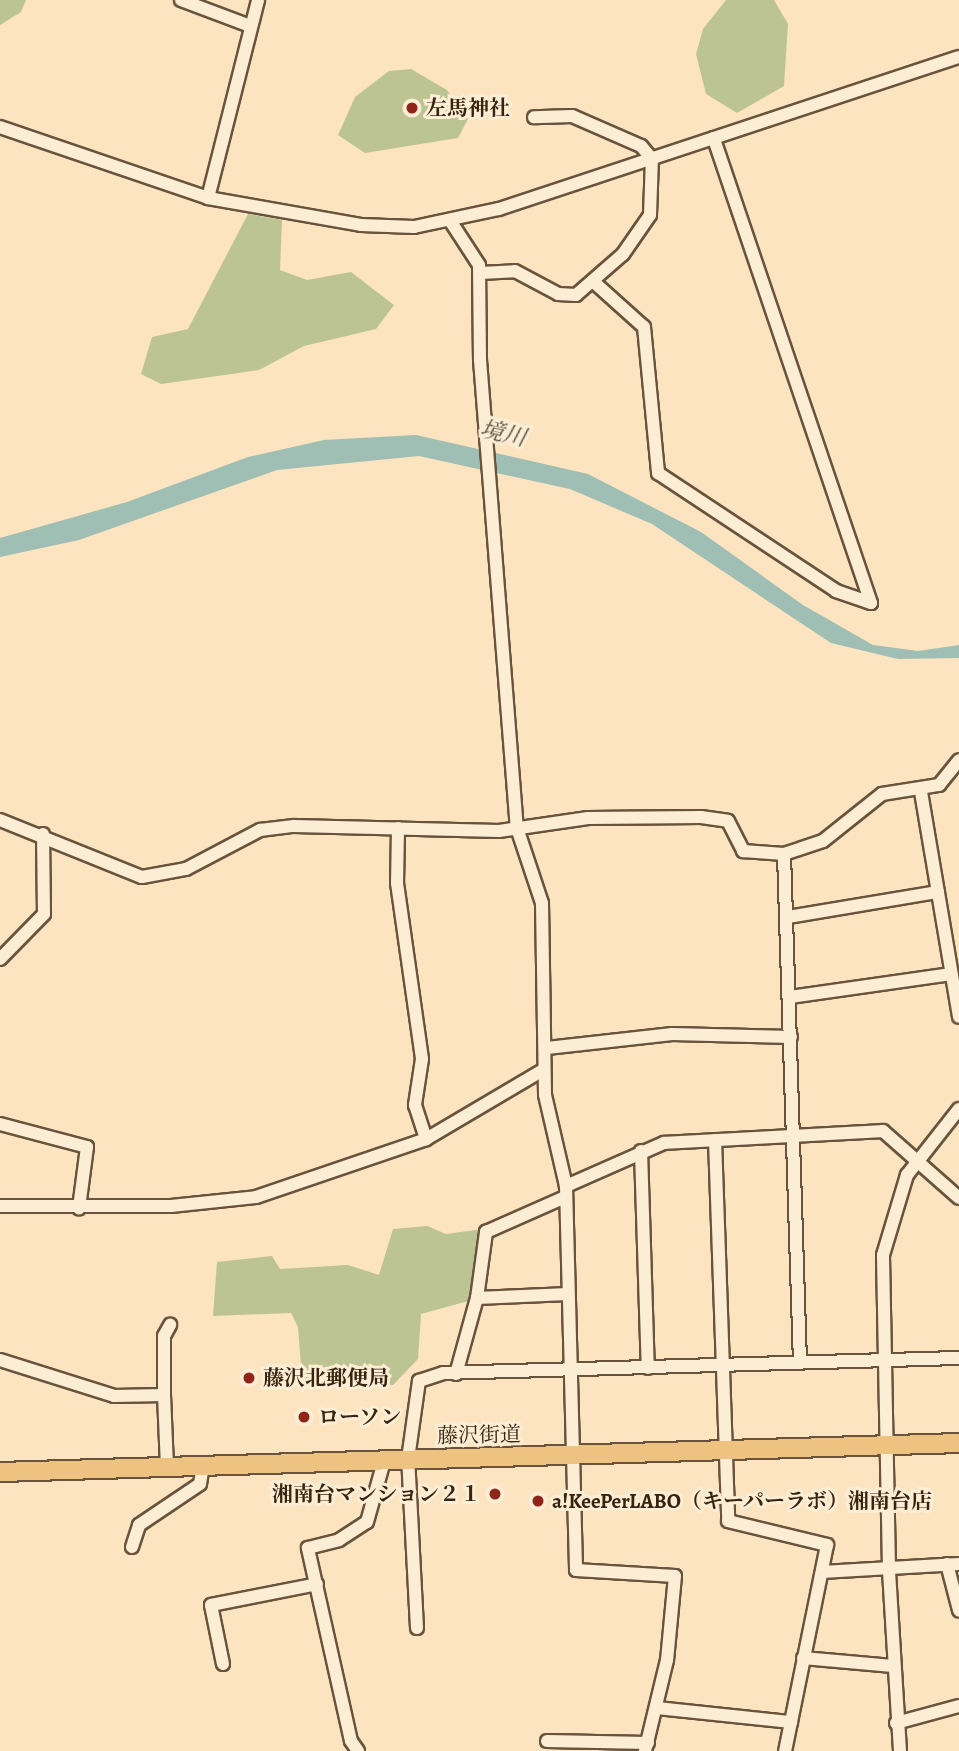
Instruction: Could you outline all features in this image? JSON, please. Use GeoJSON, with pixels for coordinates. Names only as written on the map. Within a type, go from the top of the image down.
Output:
{"type":"FeatureCollection","features":[{"type":"Feature","properties":{"kind":"highway","name":"藤沢街道"},"geometry":{"type":"LineString","coordinates":[[0,1472],[959,1443]]}},
{"type":"Feature","properties":{"kind":"street"},"geometry":{"type":"LineString","coordinates":[[181,0],[250,26]]}},
{"type":"Feature","properties":{"kind":"street"},"geometry":{"type":"LineString","coordinates":[[208,198],[258,0]]}},
{"type":"Feature","properties":{"kind":"street"},"geometry":{"type":"LineString","coordinates":[[0,127],[208,198],[382,227],[451,222],[652,159],[959,57]]}},
{"type":"Feature","properties":{"kind":"street"},"geometry":{"type":"LineString","coordinates":[[480,273],[515,271],[568,296],[596,284],[650,215],[652,159],[641,146],[572,116],[534,117]]}},
{"type":"Feature","properties":{"kind":"street"},"geometry":{"type":"LineString","coordinates":[[596,284],[643,327],[658,473],[836,590],[871,603],[714,138]]}},
{"type":"Feature","properties":{"kind":"street"},"geometry":{"type":"LineString","coordinates":[[451,222],[480,273],[487,432],[517,828],[542,903],[547,1048],[543,1070],[565,1191],[576,1570],[675,1576],[657,1708],[647,1747],[547,1741]]}},
{"type":"Feature","properties":{"kind":"street"},"geometry":{"type":"LineString","coordinates":[[0,820],[43,834],[116,870],[164,877],[260,830],[517,828],[588,818],[701,817],[728,821],[743,851],[785,854],[823,841],[882,794],[921,792],[939,785],[959,760]]}},
{"type":"Feature","properties":{"kind":"street"},"geometry":{"type":"LineString","coordinates":[[921,792],[938,892],[954,958],[951,974],[959,1017]]}},
{"type":"Feature","properties":{"kind":"street"},"geometry":{"type":"LineString","coordinates":[[398,828],[397,883],[422,1059],[415,1105],[426,1139]]}},
{"type":"Feature","properties":{"kind":"street"},"geometry":{"type":"LineString","coordinates":[[0,959],[44,914],[43,834]]}},
{"type":"Feature","properties":{"kind":"street"},"geometry":{"type":"LineString","coordinates":[[785,854],[800,1363]]}},
{"type":"Feature","properties":{"kind":"street"},"geometry":{"type":"LineString","coordinates":[[788,917],[938,892]]}},
{"type":"Feature","properties":{"kind":"street"},"geometry":{"type":"LineString","coordinates":[[790,997],[951,974]]}},
{"type":"Feature","properties":{"kind":"street"},"geometry":{"type":"LineString","coordinates":[[547,1048],[672,1034],[791,1037]]}},
{"type":"Feature","properties":{"kind":"street"},"geometry":{"type":"LineString","coordinates":[[0,1206],[79,1208],[256,1197],[426,1139],[543,1070]]}},
{"type":"Feature","properties":{"kind":"street"},"geometry":{"type":"LineString","coordinates":[[900,1751],[896,1723],[888,1569],[883,1255],[895,1201],[915,1162],[959,1109]]}},
{"type":"Feature","properties":{"kind":"street"},"geometry":{"type":"LineString","coordinates":[[0,1124],[87,1147],[79,1208]]}},
{"type":"Feature","properties":{"kind":"street"},"geometry":{"type":"LineString","coordinates":[[456,1374],[477,1298],[490,1227],[565,1191],[640,1150],[715,1140],[883,1131],[959,1198]]}},
{"type":"Feature","properties":{"kind":"street"},"geometry":{"type":"LineString","coordinates":[[715,1140],[728,1521],[827,1545],[785,1751]]}},
{"type":"Feature","properties":{"kind":"street"},"geometry":{"type":"LineString","coordinates":[[640,1150],[648,1368]]}},
{"type":"Feature","properties":{"kind":"street"},"geometry":{"type":"LineString","coordinates":[[477,1298],[568,1294]]}},
{"type":"Feature","properties":{"kind":"street"},"geometry":{"type":"LineString","coordinates":[[167,1468],[164,1336],[170,1325]]}},
{"type":"Feature","properties":{"kind":"street"},"geometry":{"type":"LineString","coordinates":[[417,1628],[408,1459],[419,1381],[456,1374],[959,1358]]}},
{"type":"Feature","properties":{"kind":"street"},"geometry":{"type":"LineString","coordinates":[[0,1360],[114,1396],[164,1395]]}},
{"type":"Feature","properties":{"kind":"street"},"geometry":{"type":"LineString","coordinates":[[358,1751],[351,1741],[308,1548],[339,1540],[367,1522],[384,1461]]}},
{"type":"Feature","properties":{"kind":"street"},"geometry":{"type":"LineString","coordinates":[[132,1547],[139,1525],[200,1484],[203,1466]]}},
{"type":"Feature","properties":{"kind":"street"},"geometry":{"type":"LineString","coordinates":[[821,1572],[953,1564],[959,1610]]}},
{"type":"Feature","properties":{"kind":"street"},"geometry":{"type":"LineString","coordinates":[[223,1664],[211,1605],[317,1584]]}},
{"type":"Feature","properties":{"kind":"street"},"geometry":{"type":"LineString","coordinates":[[803,1658],[893,1666]]}},
{"type":"Feature","properties":{"kind":"street"},"geometry":{"type":"LineString","coordinates":[[896,1723],[959,1706]]}},
{"type":"Feature","properties":{"kind":"street"},"geometry":{"type":"LineString","coordinates":[[657,1708],[790,1722]]}},
{"type":"Feature","properties":{"kind":"green space"},"geometry":{"type":"Polygon","coordinates":[[[0,0],[26,0],[21,12],[0,25],[0,0]]]}},
{"type":"Feature","properties":{"kind":"green space"},"geometry":{"type":"Polygon","coordinates":[[[726,0],[774,0],[788,24],[784,86],[737,113],[706,94],[696,54],[703,29],[726,0]]]}},
{"type":"Feature","properties":{"kind":"green space"},"geometry":{"type":"Polygon","coordinates":[[[411,69],[447,90],[468,119],[458,138],[365,153],[338,135],[355,97],[389,71],[411,69]]]}},
{"type":"Feature","properties":{"kind":"green space"},"geometry":{"type":"Polygon","coordinates":[[[248,214],[282,220],[280,270],[307,280],[351,272],[394,305],[376,329],[304,346],[259,370],[161,384],[141,374],[152,337],[188,329],[248,214]]]}},
{"type":"Feature","properties":{"kind":"green space"},"geometry":{"type":"Polygon","coordinates":[[[427,1226],[446,1234],[483,1229],[472,1300],[421,1314],[418,1359],[393,1385],[302,1380],[298,1327],[291,1313],[213,1316],[217,1262],[272,1256],[280,1269],[348,1265],[379,1275],[393,1229],[427,1226]]]}},
{"type":"Feature","properties":{"kind":"water"},"geometry":{"type":"Polygon","coordinates":[[[416,435],[588,474],[701,532],[803,605],[873,645],[918,651],[959,645],[959,658],[898,659],[831,643],[652,524],[570,489],[419,456],[277,470],[79,540],[0,557],[0,538],[127,502],[248,457],[324,440],[416,435]]]}},
{"type":"Feature","properties":{"kind":"place","name":"左馬神社"},"geometry":{"type":"Point","coordinates":[412,108]}},
{"type":"Feature","properties":{"kind":"place","name":"藤沢北郵便局"},"geometry":{"type":"Point","coordinates":[249,1378]}},
{"type":"Feature","properties":{"kind":"place","name":"ローソン"},"geometry":{"type":"Point","coordinates":[304,1417]}},
{"type":"Feature","properties":{"kind":"place","name":"湘南台マンション２１"},"geometry":{"type":"Point","coordinates":[495,1494]}},
{"type":"Feature","properties":{"kind":"place","name":"a!KeePerLABO（キーパーラボ）湘南台店"},"geometry":{"type":"Point","coordinates":[538,1501]}},
{"type":"Feature","properties":{"kind":"water label","name":"境川"},"geometry":{"type":"Point","coordinates":[503,434]}}]}
